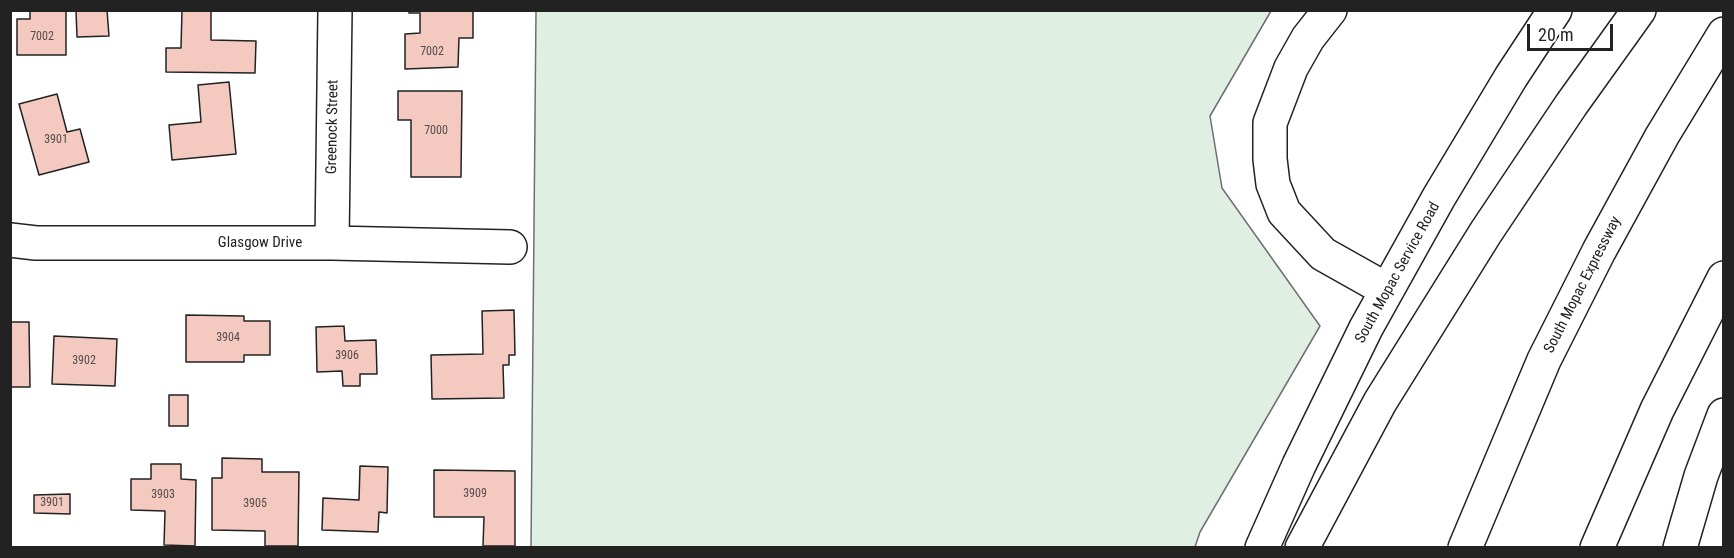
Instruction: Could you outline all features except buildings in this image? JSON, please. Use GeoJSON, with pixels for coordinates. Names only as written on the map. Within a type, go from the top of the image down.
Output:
{"type":"FeatureCollection","features":[{"type":"Feature","properties":{"kind":"main road","name":"Greenock Street"},"geometry":{"type":"LineString","coordinates":[[332,243],[334,10]]}},
{"type":"Feature","properties":{"kind":"main road"},"geometry":{"type":"LineString","coordinates":[[1330,10],[1308,38],[1291,68],[1270,123],[1273,184],[1284,212],[1323,254],[1387,290]]}},
{"type":"Feature","properties":{"kind":"main road","name":"South Mopac Service Road"},"geometry":{"type":"LineString","coordinates":[[1262,548],[1366,328],[1439,197],[1511,76],[1555,10]]}},
{"type":"Feature","properties":{"kind":"main road"},"geometry":{"type":"LineString","coordinates":[[1302,548],[1380,402],[1486,232],[1571,105],[1639,10]]}},
{"type":"Feature","properties":{"kind":"main road","name":"South Mopac Expressway"},"geometry":{"type":"LineString","coordinates":[[1466,548],[1549,350],[1599,251],[1662,136],[1724,34]]}},
{"type":"Feature","properties":{"kind":"main road","name":"Glasgow Drive"},"geometry":{"type":"LineString","coordinates":[[10,240],[36,243],[332,243],[510,247]]}},
{"type":"Feature","properties":{"kind":"main road"},"geometry":{"type":"LineString","coordinates":[[1597,548],[1658,410],[1724,278]]}},
{"type":"Feature","properties":{"kind":"main road"},"geometry":{"type":"LineString","coordinates":[[1680,548],[1701,476],[1724,415]]}},
{"type":"Feature","properties":{"kind":"green space"},"geometry":{"type":"Polygon","coordinates":[[[536,11],[1271,11],[1210,116],[1222,188],[1320,326],[1200,532],[1195,547],[531,547],[536,11]]]}}]}
